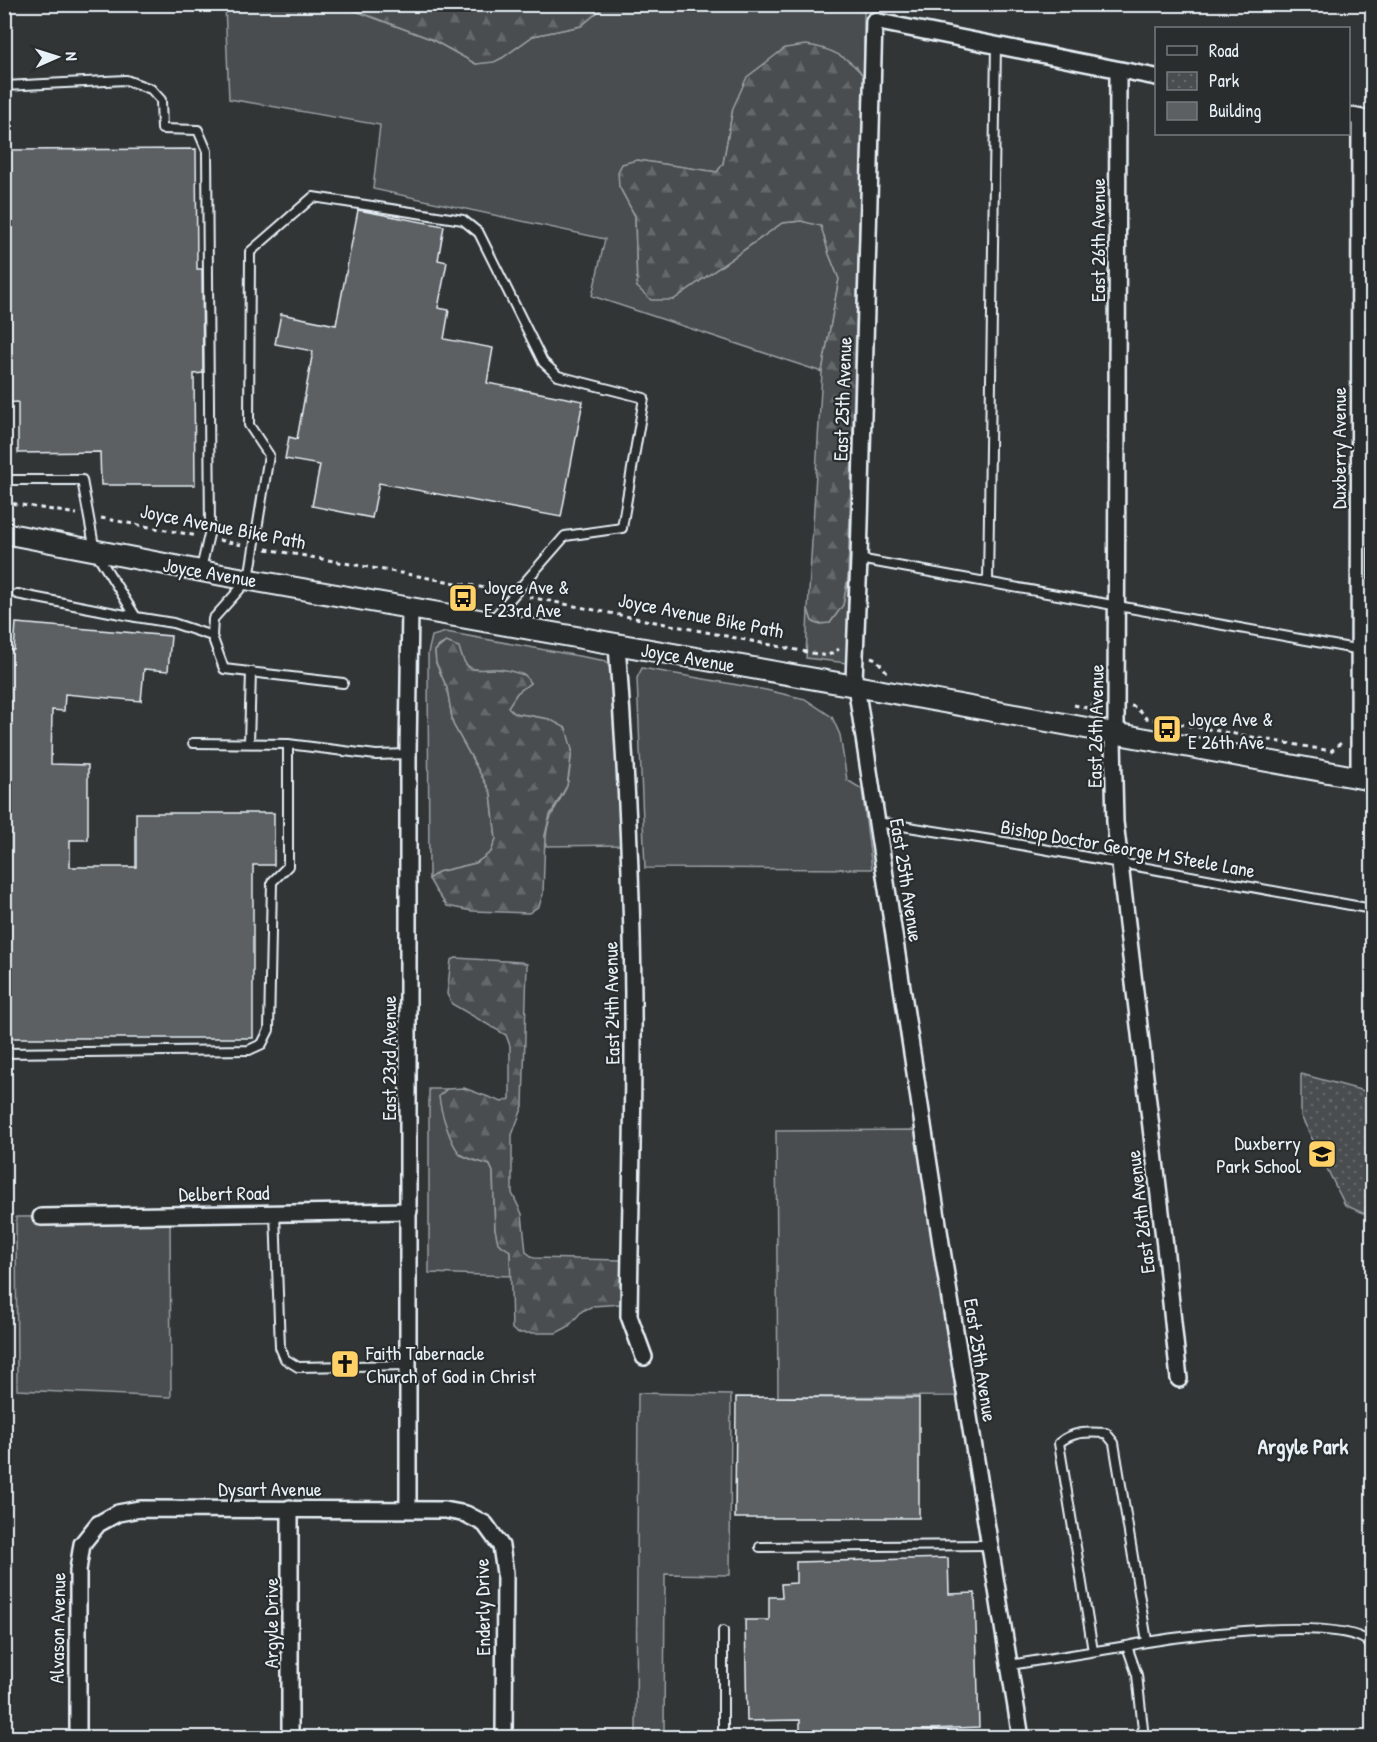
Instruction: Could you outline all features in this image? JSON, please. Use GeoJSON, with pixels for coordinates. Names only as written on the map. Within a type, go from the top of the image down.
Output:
{"type":"FeatureCollection","features":[{"type":"Feature","properties":{"kind":"street","name":"East 25th Avenue"},"geometry":{"type":"LineString","coordinates":[[996,45],[874,21],[855,686],[942,1250],[1021,1737]]}},
{"type":"Feature","properties":{"kind":"street"},"geometry":{"type":"LineString","coordinates":[[996,45],[1155,77]]}},
{"type":"Feature","properties":{"kind":"street","name":"East 26th Avenue"},"geometry":{"type":"LineString","coordinates":[[1118,70],[1118,606],[1115,822],[1179,1379]]}},
{"type":"Feature","properties":{"kind":"street","name":"Duxberry Avenue"},"geometry":{"type":"LineString","coordinates":[[1360,118],[1365,650],[1359,746],[1366,779]]}},
{"type":"Feature","properties":{"kind":"street","name":"Joyce Avenue"},"geometry":{"type":"LineString","coordinates":[[4,533],[1366,779]]}},
{"type":"Feature","properties":{"kind":"street","name":"East 23rd Avenue"},"geometry":{"type":"LineString","coordinates":[[408,1509],[410,607]]}},
{"type":"Feature","properties":{"kind":"street","name":"East 24th Avenue"},"geometry":{"type":"LineString","coordinates":[[617,645],[625,756],[632,939],[633,1048],[629,1316],[644,1357]]}},
{"type":"Feature","properties":{"kind":"street","name":"Delbert Road"},"geometry":{"type":"LineString","coordinates":[[41,1217],[409,1210]]}},
{"type":"Feature","properties":{"kind":"street","name":"Argyle Drive"},"geometry":{"type":"LineString","coordinates":[[290,1508],[290,1737]]}},
{"type":"Feature","properties":{"kind":"street","name":"Dysart Avenue"},"geometry":{"type":"LineString","coordinates":[[98,1524],[118,1513],[140,1509],[445,1509]]}},
{"type":"Feature","properties":{"kind":"street","name":"Enderly Drive"},"geometry":{"type":"LineString","coordinates":[[445,1509],[466,1514],[485,1524],[501,1546],[505,1574],[504,1737]]}},
{"type":"Feature","properties":{"kind":"street","name":"Alvason Avenue"},"geometry":{"type":"LineString","coordinates":[[78,1737],[78,1569],[82,1544],[98,1524]]}},
{"type":"Feature","properties":{"kind":"lane"},"geometry":{"type":"LineString","coordinates":[[987,582],[996,45]]}},
{"type":"Feature","properties":{"kind":"lane"},"geometry":{"type":"LineString","coordinates":[[4,86],[126,80],[151,89],[161,100],[162,129],[198,130],[207,150],[210,530],[200,570]]}},
{"type":"Feature","properties":{"kind":"lane"},"geometry":{"type":"LineString","coordinates":[[343,683],[224,669],[212,636],[213,619],[249,579],[268,455],[249,425],[250,252],[313,197],[463,220],[479,233],[543,362],[558,376],[644,398],[622,528],[565,536],[490,622]]}},
{"type":"Feature","properties":{"kind":"lane"},"geometry":{"type":"LineString","coordinates":[[4,480],[82,480],[95,550],[136,617]]}},
{"type":"Feature","properties":{"kind":"lane"},"geometry":{"type":"LineString","coordinates":[[859,559],[1365,650]]}},
{"type":"Feature","properties":{"kind":"lane"},"geometry":{"type":"LineString","coordinates":[[17,594],[173,623],[212,636]]}},
{"type":"Feature","properties":{"kind":"lane"},"geometry":{"type":"LineString","coordinates":[[249,743],[251,672]]}},
{"type":"Feature","properties":{"kind":"lane"},"geometry":{"type":"LineString","coordinates":[[193,743],[288,744],[376,755],[408,754]]}},
{"type":"Feature","properties":{"kind":"lane"},"geometry":{"type":"LineString","coordinates":[[4,1053],[249,1050],[262,1044],[269,1030],[272,882],[288,866],[288,744]]}},
{"type":"Feature","properties":{"kind":"lane","name":"Bishop Doctor George M Steele Lane"},"geometry":{"type":"LineString","coordinates":[[877,822],[1010,843],[1372,909]]}},
{"type":"Feature","properties":{"kind":"lane"},"geometry":{"type":"LineString","coordinates":[[274,1213],[280,1347],[285,1359],[298,1367],[408,1365]]}},
{"type":"Feature","properties":{"kind":"lane"},"geometry":{"type":"LineString","coordinates":[[1093,1651],[1059,1443],[1068,1435],[1086,1431],[1106,1433],[1114,1443],[1147,1641]]}},
{"type":"Feature","properties":{"kind":"lane"},"geometry":{"type":"LineString","coordinates":[[760,1547],[991,1545]]}},
{"type":"Feature","properties":{"kind":"lane"},"geometry":{"type":"LineString","coordinates":[[1010,1665],[1147,1641],[1300,1628],[1342,1632],[1367,1641],[1372,1649]]}},
{"type":"Feature","properties":{"kind":"lane"},"geometry":{"type":"LineString","coordinates":[[723,1631],[723,1737]]}},
{"type":"Feature","properties":{"kind":"lane"},"geometry":{"type":"LineString","coordinates":[[1127,1646],[1137,1675],[1144,1737]]}},
{"type":"Feature","properties":{"kind":"path","name":"Joyce Avenue Bike Path"},"geometry":{"type":"LineString","coordinates":[[4,502],[515,593],[827,656],[838,649],[855,653]]}},
{"type":"Feature","properties":{"kind":"path"},"geometry":{"type":"LineString","coordinates":[[855,653],[876,659],[885,672],[896,674]]}},
{"type":"Feature","properties":{"kind":"path"},"geometry":{"type":"LineString","coordinates":[[1065,704],[1087,708],[1100,700],[1136,707],[1146,718],[1331,752],[1341,743],[1359,746]]}},
{"type":"Feature","properties":{"kind":"green space"},"geometry":{"type":"Polygon","coordinates":[[[841,4],[864,10],[864,77],[856,66],[733,108],[723,164],[717,172],[637,160],[619,186],[635,216],[637,287],[673,300],[782,223],[801,221],[821,225],[839,279],[822,372],[592,296],[605,239],[373,189],[380,125],[229,99],[225,5],[340,5],[431,39],[476,64],[502,58],[533,36],[581,26],[606,5],[841,4]]]}},
{"type":"Feature","properties":{"kind":"green space"},"geometry":{"type":"Polygon","coordinates":[[[340,5],[606,5],[581,26],[533,36],[494,62],[476,64],[431,39],[340,5]]]}},
{"type":"Feature","properties":{"kind":"green space"},"geometry":{"type":"Polygon","coordinates":[[[806,45],[823,48],[839,55],[852,64],[864,77],[848,577],[843,605],[830,623],[817,624],[812,621],[808,609],[822,372],[839,279],[821,226],[801,221],[782,223],[673,300],[651,300],[637,287],[635,216],[619,186],[618,172],[622,164],[637,160],[717,172],[723,164],[733,108],[747,77],[785,48],[806,45]]]}},
{"type":"Feature","properties":{"kind":"green space"},"geometry":{"type":"Polygon","coordinates":[[[848,577],[847,663],[806,658],[808,609],[812,621],[817,624],[830,623],[843,605],[848,577]]]}},
{"type":"Feature","properties":{"kind":"green space"},"geometry":{"type":"Polygon","coordinates":[[[446,632],[606,661],[616,680],[624,845],[546,846],[549,822],[566,788],[572,750],[549,719],[514,713],[507,707],[517,693],[530,683],[500,669],[474,670],[462,662],[446,642],[435,651],[436,663],[447,688],[453,724],[491,793],[496,839],[491,852],[476,863],[438,872],[429,879],[428,653],[432,636],[446,632]]]}},
{"type":"Feature","properties":{"kind":"green space"},"geometry":{"type":"Polygon","coordinates":[[[446,642],[459,647],[465,662],[472,668],[501,669],[525,675],[530,683],[517,693],[508,707],[514,713],[549,719],[566,728],[572,750],[567,786],[550,815],[545,835],[543,894],[539,906],[529,913],[472,911],[447,906],[429,879],[438,872],[476,863],[491,852],[496,839],[491,793],[453,724],[447,688],[436,663],[435,651],[446,642]]]}},
{"type":"Feature","properties":{"kind":"green space"},"geometry":{"type":"Polygon","coordinates":[[[642,668],[805,699],[832,717],[840,735],[847,780],[862,789],[872,869],[645,868],[637,678],[642,668]]]}},
{"type":"Feature","properties":{"kind":"green space"},"geometry":{"type":"Polygon","coordinates":[[[456,958],[527,964],[523,1106],[512,1135],[512,1193],[522,1214],[526,1252],[534,1258],[621,1260],[621,1304],[593,1306],[582,1311],[568,1327],[556,1333],[517,1333],[512,1329],[510,1251],[498,1243],[495,1229],[493,1172],[490,1165],[468,1158],[458,1151],[450,1137],[441,1110],[439,1096],[447,1089],[464,1088],[502,1102],[510,1099],[510,1046],[506,1035],[452,1004],[447,994],[451,960],[456,958]]]}},
{"type":"Feature","properties":{"kind":"green space"},"geometry":{"type":"Polygon","coordinates":[[[1301,1074],[1372,1093],[1372,1213],[1367,1215],[1345,1205],[1301,1116],[1301,1074]]]}},
{"type":"Feature","properties":{"kind":"green space"},"geometry":{"type":"Polygon","coordinates":[[[429,1089],[447,1089],[439,1096],[460,1155],[490,1165],[493,1172],[495,1229],[510,1251],[511,1276],[429,1273],[429,1089]]]}},
{"type":"Feature","properties":{"kind":"green space"},"geometry":{"type":"Polygon","coordinates":[[[915,1130],[956,1396],[778,1397],[776,1131],[915,1130]]]}},
{"type":"Feature","properties":{"kind":"green space"},"geometry":{"type":"Polygon","coordinates":[[[170,1216],[171,1397],[17,1390],[16,1217],[170,1216]]]}},
{"type":"Feature","properties":{"kind":"green space"},"geometry":{"type":"Polygon","coordinates":[[[638,1393],[731,1395],[730,1575],[665,1574],[664,1737],[636,1737],[638,1393]]]}},
{"type":"Feature","properties":{"kind":"building"},"geometry":{"type":"Polygon","coordinates":[[[196,149],[197,269],[202,269],[203,373],[194,374],[195,485],[101,485],[100,452],[18,453],[18,402],[4,403],[4,150],[196,149]]]}},
{"type":"Feature","properties":{"kind":"building"},"geometry":{"type":"Polygon","coordinates":[[[358,210],[444,226],[438,260],[447,262],[438,308],[449,310],[444,339],[493,348],[487,383],[583,401],[561,517],[379,483],[372,518],[312,506],[320,465],[285,459],[289,437],[297,439],[313,351],[275,344],[281,314],[336,325],[358,210]]]}},
{"type":"Feature","properties":{"kind":"building"},"geometry":{"type":"Polygon","coordinates":[[[16,623],[171,636],[168,671],[144,669],[141,701],[65,694],[64,711],[52,710],[51,764],[88,765],[88,840],[70,840],[70,867],[136,867],[136,813],[274,813],[274,865],[253,865],[253,1038],[4,1038],[4,649],[14,650],[16,623]]]}},
{"type":"Feature","properties":{"kind":"building"},"geometry":{"type":"Polygon","coordinates":[[[736,1397],[919,1398],[919,1518],[735,1518],[736,1397]]]}},
{"type":"Feature","properties":{"kind":"building"},"geometry":{"type":"Polygon","coordinates":[[[948,1558],[949,1594],[975,1593],[979,1727],[932,1729],[933,1737],[800,1737],[800,1720],[747,1721],[745,1620],[769,1620],[769,1597],[782,1597],[781,1584],[796,1583],[796,1562],[948,1558]]]}},
{"type":"Feature","properties":{"kind":"place","name":"Joyce Ave & E 23rd Ave"},"geometry":{"type":"Point","coordinates":[463,598]}},
{"type":"Feature","properties":{"kind":"place","name":"Joyce Ave & E 26th Ave"},"geometry":{"type":"Point","coordinates":[1167,729]}},
{"type":"Feature","properties":{"kind":"place","name":"Duxberry Park School"},"geometry":{"type":"Point","coordinates":[1322,1154]}},
{"type":"Feature","properties":{"kind":"place","name":"Faith Tabernacle Church of God in Christ"},"geometry":{"type":"Point","coordinates":[345,1364]}},
{"type":"Feature","properties":{"kind":"district","name":"Argyle Park"},"geometry":{"type":"Point","coordinates":[1303,1446]}}]}
